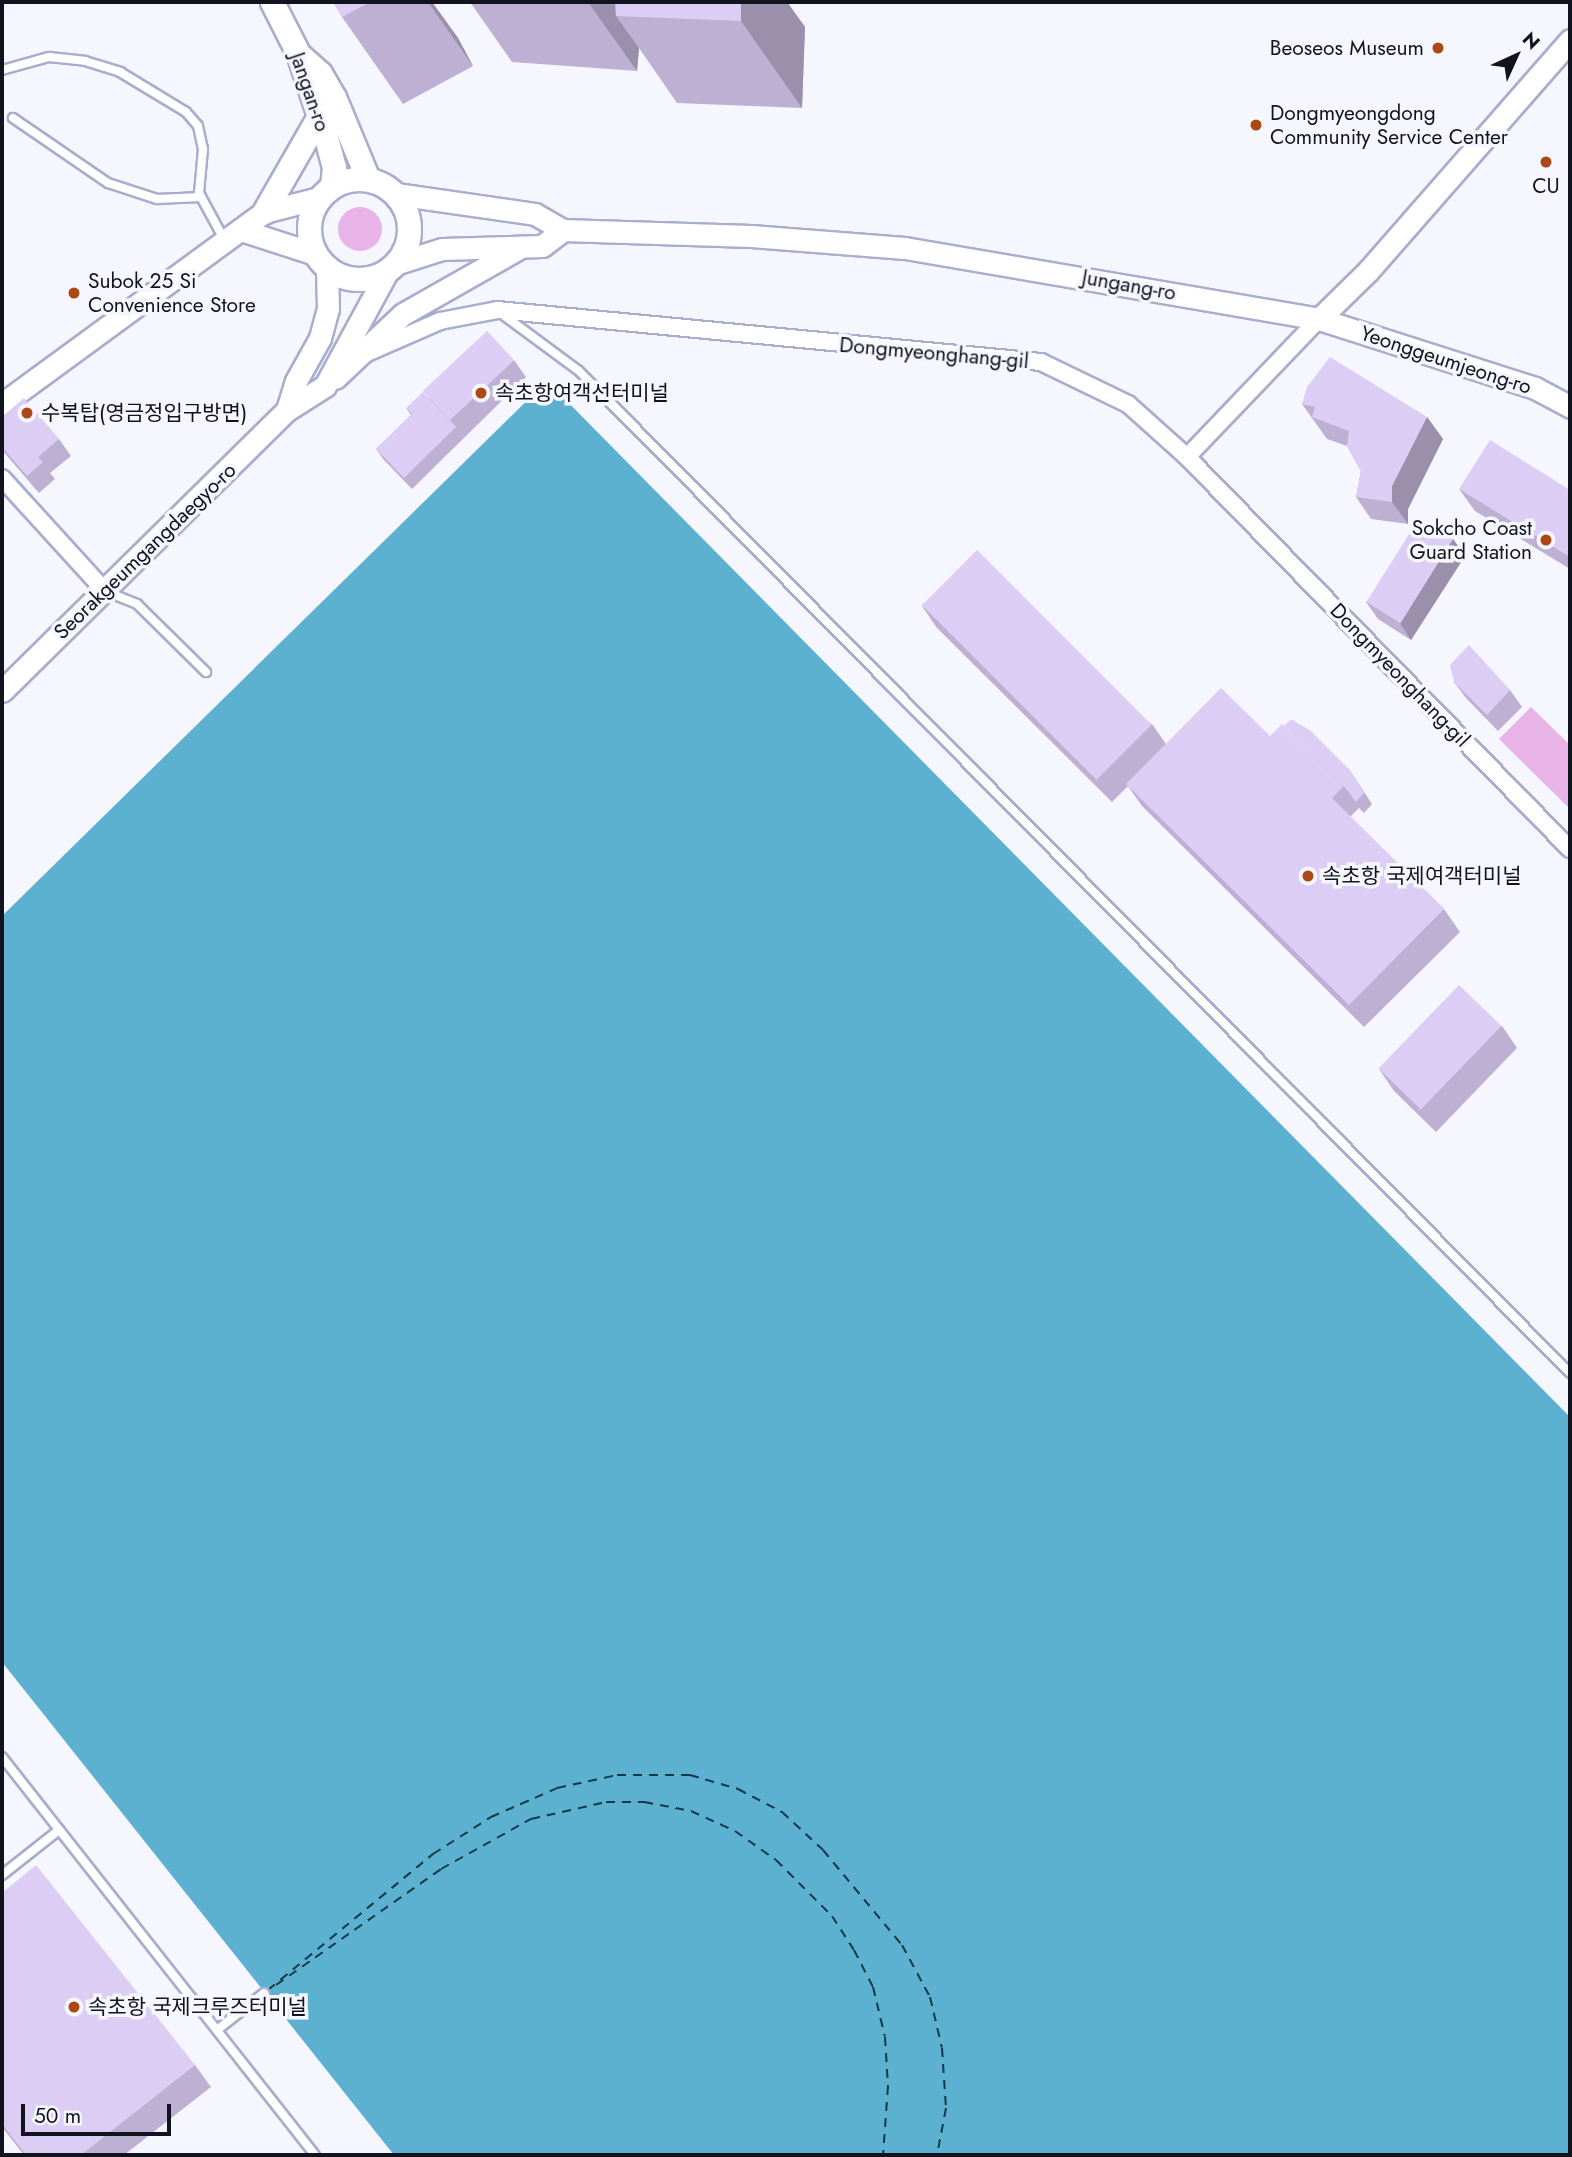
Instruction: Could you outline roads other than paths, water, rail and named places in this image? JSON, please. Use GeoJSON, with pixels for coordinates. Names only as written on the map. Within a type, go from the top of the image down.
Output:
{"type":"FeatureCollection","features":[{"type":"Feature","properties":{"kind":"main road","name":"Jangan-ro"},"geometry":{"type":"LineString","coordinates":[[272,2],[298,53],[334,167],[326,192]]}},
{"type":"Feature","properties":{"kind":"main road"},"geometry":{"type":"LineString","coordinates":[[298,53],[320,73],[334,97],[368,179],[396,194],[404,206],[410,228],[392,267],[357,280],[321,261],[309,236],[310,216],[326,192],[368,179]]}},
{"type":"Feature","properties":{"kind":"main road"},"geometry":{"type":"LineString","coordinates":[[264,212],[319,116]]}},
{"type":"Feature","properties":{"kind":"street"},"geometry":{"type":"LineString","coordinates":[[1187,457],[1318,319],[1368,271],[1570,40]]}},
{"type":"Feature","properties":{"kind":"street"},"geometry":{"type":"LineString","coordinates":[[2,404],[264,212],[326,192]]}},
{"type":"Feature","properties":{"kind":"street"},"geometry":{"type":"LineString","coordinates":[[325,386],[392,267],[442,249],[542,246],[563,230],[535,214],[396,194]]}},
{"type":"Feature","properties":{"kind":"street","name":"Jungang-ro"},"geometry":{"type":"LineString","coordinates":[[563,230],[751,236],[905,248],[1318,319]]}},
{"type":"Feature","properties":{"kind":"street"},"geometry":{"type":"LineString","coordinates":[[233,236],[321,261],[328,309],[323,328],[287,410]]}},
{"type":"Feature","properties":{"kind":"street"},"geometry":{"type":"LineString","coordinates":[[287,410],[325,386],[364,354],[403,314],[519,248]]}},
{"type":"Feature","properties":{"kind":"street","name":"Dongmyeonghang-gil"},"geometry":{"type":"LineString","coordinates":[[364,354],[440,321],[497,310],[1041,362],[1128,404],[1187,457],[1570,849]]}},
{"type":"Feature","properties":{"kind":"street","name":"Yeonggeumjeong-ro"},"geometry":{"type":"LineString","coordinates":[[1318,319],[1535,388],[1570,407]]}},
{"type":"Feature","properties":{"kind":"street","name":"Seorakgeumgangdaegyo-ro"},"geometry":{"type":"LineString","coordinates":[[2,691],[287,410]]}},
{"type":"Feature","properties":{"kind":"street"},"geometry":{"type":"LineString","coordinates":[[2,478],[105,591]]}},
{"type":"Feature","properties":{"kind":"lane"},"geometry":{"type":"LineString","coordinates":[[2,70],[50,57],[69,58],[120,72],[166,99],[198,126],[203,149],[201,197],[233,236]]}},
{"type":"Feature","properties":{"kind":"lane"},"geometry":{"type":"LineString","coordinates":[[13,118],[108,183],[158,199],[201,197]]}},
{"type":"Feature","properties":{"kind":"lane"},"geometry":{"type":"LineString","coordinates":[[497,310],[579,371],[1570,1373]]}},
{"type":"Feature","properties":{"kind":"lane"},"geometry":{"type":"LineString","coordinates":[[105,591],[137,604],[206,672]]}},
{"type":"Feature","properties":{"kind":"lane"},"geometry":{"type":"LineString","coordinates":[[2,1757],[315,2155]]}},
{"type":"Feature","properties":{"kind":"lane"},"geometry":{"type":"LineString","coordinates":[[2,1875],[59,1830]]}},
{"type":"Feature","properties":{"kind":"lane"},"geometry":{"type":"LineString","coordinates":[[217,2030],[264,1993]]}},
{"type":"Feature","properties":{"kind":"water"},"geometry":{"type":"Polygon","coordinates":[[[547,381],[1570,1417],[1570,2155],[394,2155],[2,1662],[2,916],[547,381]]]}},
{"type":"Feature","properties":{"kind":"place","name":"Beoseos Museum"},"geometry":{"type":"Point","coordinates":[1438,48]}},
{"type":"Feature","properties":{"kind":"place","name":"Dongmyeongdong Community Service Center"},"geometry":{"type":"Point","coordinates":[1256,125]}},
{"type":"Feature","properties":{"kind":"place","name":"CU"},"geometry":{"type":"Point","coordinates":[1546,162]}},
{"type":"Feature","properties":{"kind":"place","name":"Subok 25 Si Convenience Store"},"geometry":{"type":"Point","coordinates":[74,293]}},
{"type":"Feature","properties":{"kind":"place","name":"속초항여객선터미널"},"geometry":{"type":"Point","coordinates":[481,393]}},
{"type":"Feature","properties":{"kind":"place","name":"수복탑(영금정입구방면)"},"geometry":{"type":"Point","coordinates":[27,413]}},
{"type":"Feature","properties":{"kind":"place","name":"Sokcho Coast Guard Station"},"geometry":{"type":"Point","coordinates":[1546,540]}},
{"type":"Feature","properties":{"kind":"place","name":"속초항 국제여객터미널"},"geometry":{"type":"Point","coordinates":[1308,876]}},
{"type":"Feature","properties":{"kind":"place","name":"속초항 국제크루즈터미널"},"geometry":{"type":"Point","coordinates":[74,2007]}}]}
